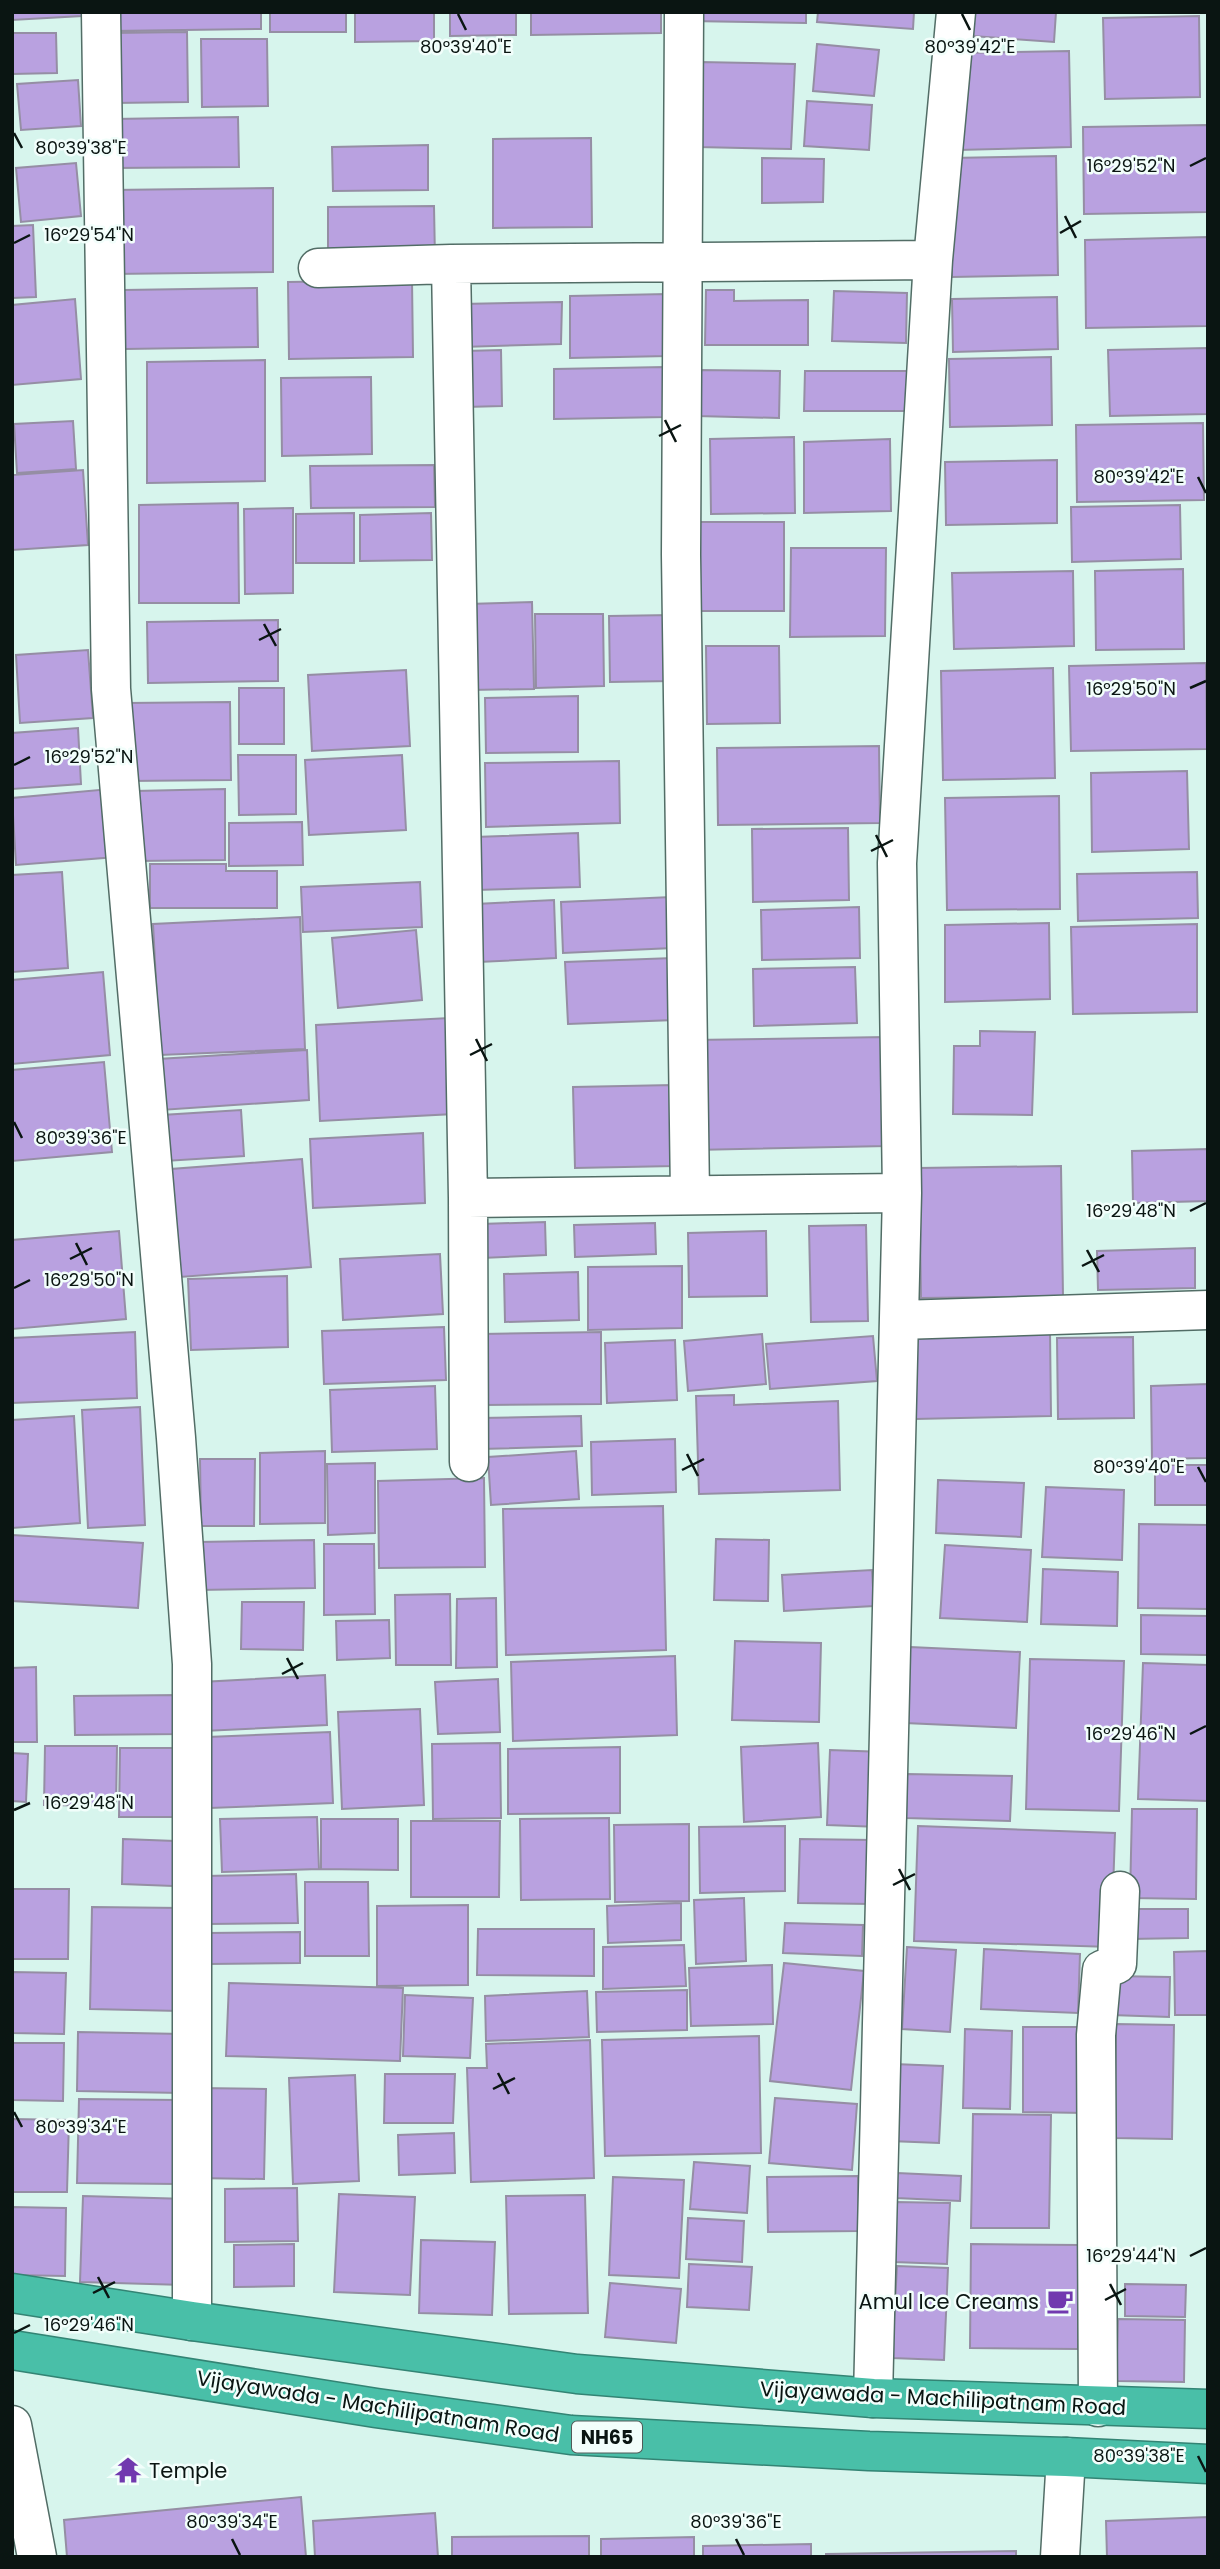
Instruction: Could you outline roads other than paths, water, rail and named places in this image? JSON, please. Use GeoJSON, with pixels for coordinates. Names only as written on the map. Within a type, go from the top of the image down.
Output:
{"type":"FeatureCollection","features":[{"type":"Feature","properties":{"kind":"highway","name":"Vijayawada - Machilipatnam Road"},"geometry":{"type":"LineString","coordinates":[[12,2293],[192,2321],[577,2374],[873,2398],[1208,2409]]}},
{"type":"Feature","properties":{"kind":"highway","name":"Vijayawada - Machilipatnam Road"},"geometry":{"type":"LineString","coordinates":[[12,2350],[570,2435],[869,2451],[1066,2456],[1208,2464]]}},
{"type":"Feature","properties":{"kind":"street"},"geometry":{"type":"LineString","coordinates":[[101,12],[111,689],[176,1438],[192,1664],[192,2321]]}},
{"type":"Feature","properties":{"kind":"street"},"geometry":{"type":"LineString","coordinates":[[684,12],[681,555],[690,1195]]}},
{"type":"Feature","properties":{"kind":"street"},"geometry":{"type":"LineString","coordinates":[[873,2398],[902,1193],[897,863],[933,260],[956,12]]}},
{"type":"Feature","properties":{"kind":"street"},"geometry":{"type":"LineString","coordinates":[[318,268],[451,264],[933,260]]}},
{"type":"Feature","properties":{"kind":"street"},"geometry":{"type":"LineString","coordinates":[[451,264],[469,1462]]}},
{"type":"Feature","properties":{"kind":"street"},"geometry":{"type":"LineString","coordinates":[[467,1198],[902,1193]]}},
{"type":"Feature","properties":{"kind":"street"},"geometry":{"type":"LineString","coordinates":[[900,1320],[1208,1310]]}},
{"type":"Feature","properties":{"kind":"street"},"geometry":{"type":"LineString","coordinates":[[1098,2407],[1096,2035],[1102,1970],[1116,1964],[1120,1891]]}},
{"type":"Feature","properties":{"kind":"street"},"geometry":{"type":"LineString","coordinates":[[12,2425],[37,2557]]}},
{"type":"Feature","properties":{"kind":"street"},"geometry":{"type":"LineString","coordinates":[[1060,2557],[1066,2456]]}},
{"type":"Feature","properties":{"kind":"place","name":"Amul Ice Creams"},"geometry":{"type":"Point","coordinates":[1060,2301]}},
{"type":"Feature","properties":{"kind":"place","name":"Temple"},"geometry":{"type":"Point","coordinates":[128,2470]}}]}
